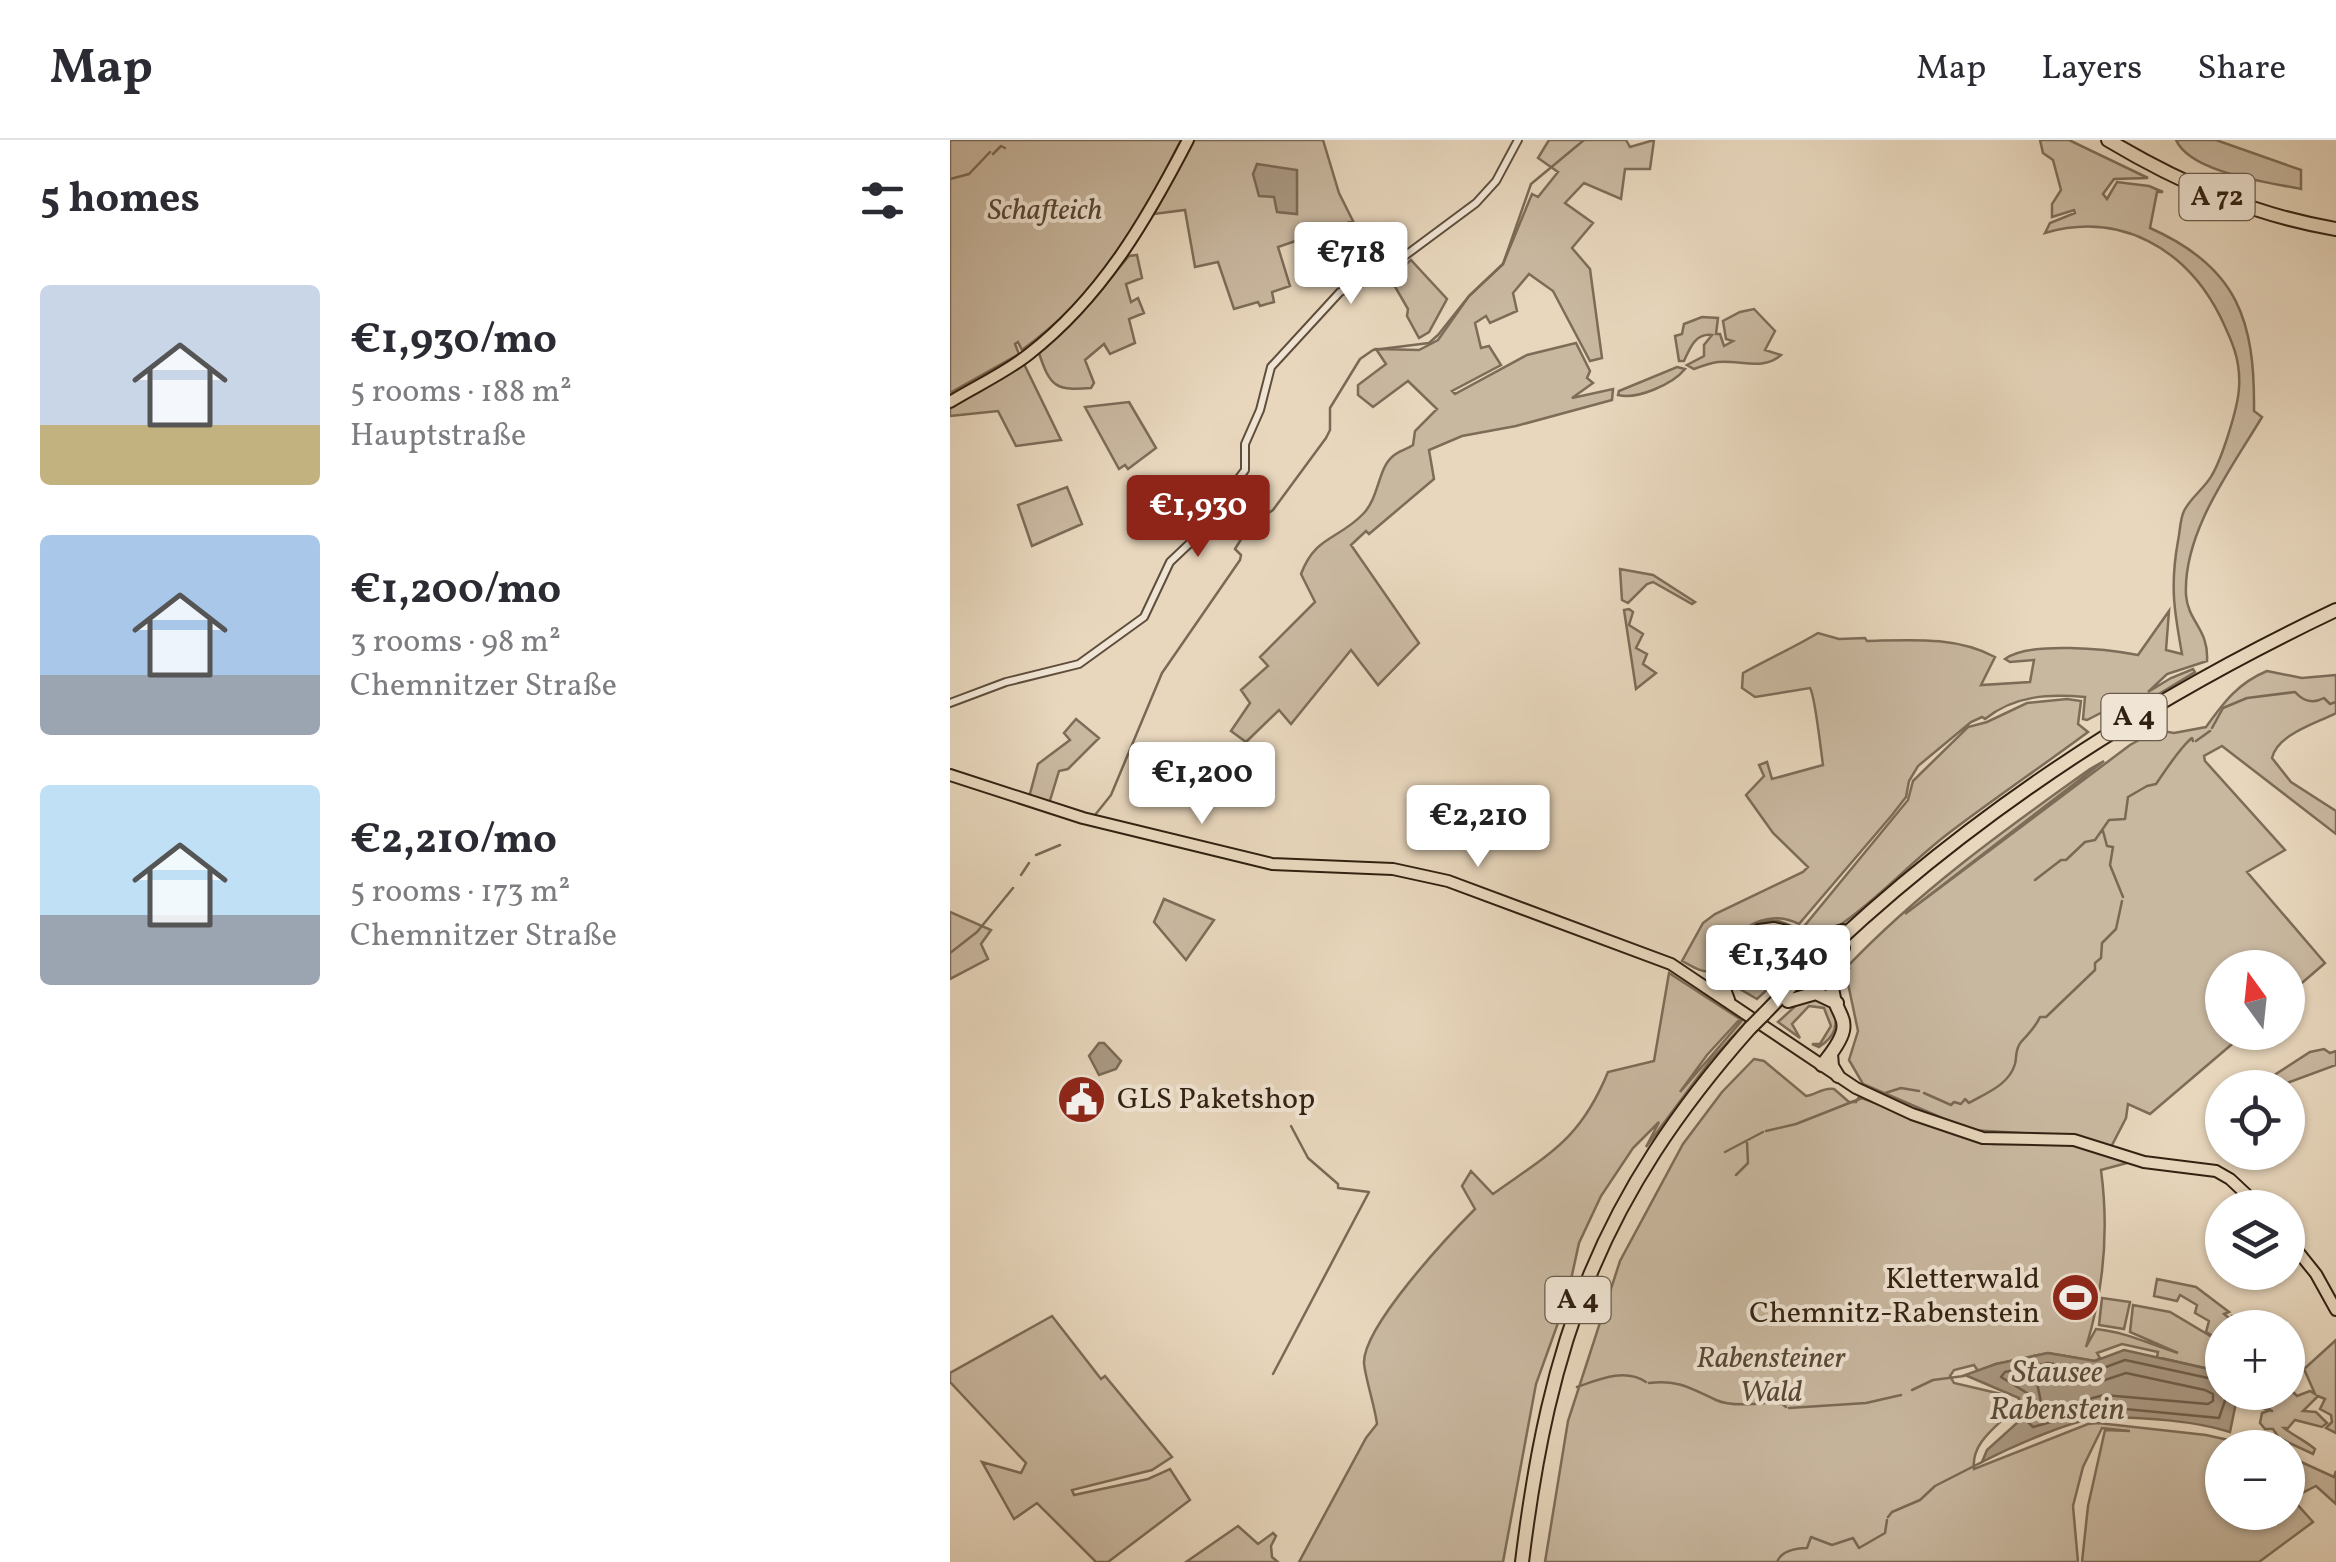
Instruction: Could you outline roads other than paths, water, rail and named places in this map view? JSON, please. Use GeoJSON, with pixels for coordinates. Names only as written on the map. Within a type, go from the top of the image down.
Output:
{"type":"FeatureCollection","features":[{"type":"Feature","properties":{"kind":"highway","name":"A 72"},"geometry":{"type":"LineString","coordinates":[[2108,140],[2152,167],[2215,196],[2272,215],[2336,226]]}},
{"type":"Feature","properties":{"kind":"highway","name":"A 72"},"geometry":{"type":"LineString","coordinates":[[2121,140],[2217,190],[2336,226]]}},
{"type":"Feature","properties":{"kind":"highway","name":"A 4"},"geometry":{"type":"LineString","coordinates":[[1522,1562],[1535,1466],[1552,1386],[1586,1280],[1616,1216],[1662,1138],[1695,1092],[1794,983],[1854,926],[1978,824],[2099,738],[2226,664],[2336,610]]}},
{"type":"Feature","properties":{"kind":"highway","name":"A 4"},"geometry":{"type":"LineString","coordinates":[[1768,1016],[1964,844],[2076,763],[2184,696],[2336,619]]}},
{"type":"Feature","properties":{"kind":"highway"},"geometry":{"type":"LineString","coordinates":[[1728,1000],[1716,984],[1753,934],[1770,928],[1820,938],[1854,926]]}},
{"type":"Feature","properties":{"kind":"highway"},"geometry":{"type":"LineString","coordinates":[[1788,933],[1800,958],[1794,983]]}},
{"type":"Feature","properties":{"kind":"highway"},"geometry":{"type":"LineString","coordinates":[[1838,1076],[1826,1059],[1844,1030],[1832,978],[1843,948]]}},
{"type":"Feature","properties":{"kind":"highway"},"geometry":{"type":"LineString","coordinates":[[1788,1001],[1816,993],[1831,998],[1840,1007]]}},
{"type":"Feature","properties":{"kind":"highway","name":"A 4"},"geometry":{"type":"LineString","coordinates":[[1530,1562],[1558,1392],[1603,1260],[1631,1204],[1678,1129],[1754,1031]]}},
{"type":"Feature","properties":{"kind":"main road"},"geometry":{"type":"LineString","coordinates":[[950,402],[1022,359],[1082,306],[1124,254],[1188,140]]}},
{"type":"Feature","properties":{"kind":"main road"},"geometry":{"type":"LineString","coordinates":[[950,774],[1087,819],[1272,864],[1393,869],[1435,876],[1657,958],[1716,984]]}},
{"type":"Feature","properties":{"kind":"main road"},"geometry":{"type":"LineString","coordinates":[[1728,1000],[1826,1059]]}},
{"type":"Feature","properties":{"kind":"main road"},"geometry":{"type":"LineString","coordinates":[[1838,1076],[1895,1107],[1972,1136],[1993,1140],[2074,1140],[2144,1162],[2216,1171],[2242,1190]]}},
{"type":"Feature","properties":{"kind":"main road"},"geometry":{"type":"LineString","coordinates":[[2305,1260],[2336,1310]]}},
{"type":"Feature","properties":{"kind":"street"},"geometry":{"type":"LineString","coordinates":[[950,702],[1006,682],[1082,663],[1144,617],[1170,562],[1245,470],[1246,439],[1260,410],[1271,367],[1331,300],[1379,275],[1476,203],[1496,180],[1518,140]]}},
{"type":"Feature","properties":{"kind":"water"},"geometry":{"type":"Polygon","coordinates":[[[1257,164],[1297,170],[1297,214],[1277,212],[1274,197],[1259,196],[1253,174],[1257,164]]]}},
{"type":"Feature","properties":{"kind":"water"},"geometry":{"type":"Polygon","coordinates":[[[1099,1043],[1104,1043],[1121,1061],[1116,1069],[1099,1075],[1089,1056],[1099,1043]]]}},
{"type":"Feature","properties":{"kind":"water","name":"Stausee Rabenstein"},"geometry":{"type":"Polygon","coordinates":[[[2124,1350],[2205,1368],[2205,1410],[2235,1410],[2230,1430],[2168,1420],[2093,1418],[2043,1434],[1982,1462],[1987,1450],[2017,1423],[2019,1398],[1965,1375],[2048,1353],[2095,1361],[2124,1350]]]}},
{"type":"Feature","properties":{"kind":"waterway"},"geometry":{"type":"LineString","coordinates":[[1095,815],[1111,795],[1162,673],[1240,560],[1235,549],[1250,525],[1273,510],[1326,438],[1330,408],[1360,359],[1373,350],[1429,343],[1438,335],[1469,296],[1503,264],[1531,184],[1584,140]]}},
{"type":"Feature","properties":{"kind":"waterway"},"geometry":{"type":"LineString","coordinates":[[993,154],[1001,146],[1005,148]]}},
{"type":"Feature","properties":{"kind":"waterway"},"geometry":{"type":"LineString","coordinates":[[950,179],[969,174],[990,152]]}},
{"type":"Feature","properties":{"kind":"waterway"},"geometry":{"type":"LineString","coordinates":[[2212,728],[2223,708],[2247,698],[2295,692],[2308,701],[2324,698],[2330,704],[2336,702]]}},
{"type":"Feature","properties":{"kind":"waterway"},"geometry":{"type":"LineString","coordinates":[[2196,741],[2210,731]]}},
{"type":"Feature","properties":{"kind":"waterway"},"geometry":{"type":"LineString","coordinates":[[2035,880],[2085,842],[2095,840],[2109,820],[2125,819],[2128,797],[2156,784],[2183,747],[2192,738],[2193,741]]}},
{"type":"Feature","properties":{"kind":"waterway"},"geometry":{"type":"LineString","coordinates":[[2103,831],[2107,846],[2113,847],[2110,865],[2123,897]]}},
{"type":"Feature","properties":{"kind":"waterway"},"geometry":{"type":"LineString","coordinates":[[1036,855],[1060,845]]}},
{"type":"Feature","properties":{"kind":"waterway"},"geometry":{"type":"LineString","coordinates":[[1021,875],[1029,863]]}},
{"type":"Feature","properties":{"kind":"waterway"},"geometry":{"type":"LineString","coordinates":[[950,953],[977,932],[1013,888]]}},
{"type":"Feature","properties":{"kind":"waterway"},"geometry":{"type":"LineString","coordinates":[[1924,1093],[1951,1105],[1961,1104],[1965,1099],[1969,1103],[2002,1083],[2012,1071],[2019,1045],[2040,1017],[2046,1017],[2095,970],[2102,943],[2116,929],[2122,901]]}},
{"type":"Feature","properties":{"kind":"waterway"},"geometry":{"type":"LineString","coordinates":[[1882,1094],[1901,1088],[1919,1091]]}},
{"type":"Feature","properties":{"kind":"waterway"},"geometry":{"type":"LineString","coordinates":[[1766,1131],[1796,1124],[1862,1098]]}},
{"type":"Feature","properties":{"kind":"waterway"},"geometry":{"type":"LineString","coordinates":[[1291,1126],[1308,1158],[1338,1187]]}},
{"type":"Feature","properties":{"kind":"waterway"},"geometry":{"type":"LineString","coordinates":[[1725,1152],[1763,1132]]}},
{"type":"Feature","properties":{"kind":"waterway"},"geometry":{"type":"LineString","coordinates":[[1736,1175],[1748,1163],[1747,1142]]}},
{"type":"Feature","properties":{"kind":"waterway"},"geometry":{"type":"LineString","coordinates":[[1273,1374],[1369,1192],[1338,1188]]}},
{"type":"Feature","properties":{"kind":"waterway"},"geometry":{"type":"LineString","coordinates":[[1577,1387],[1621,1375],[1646,1382]]}},
{"type":"Feature","properties":{"kind":"waterway"},"geometry":{"type":"LineString","coordinates":[[1912,1390],[1933,1380],[1964,1376]]}},
{"type":"Feature","properties":{"kind":"waterway"},"geometry":{"type":"LineString","coordinates":[[1649,1383],[1676,1384],[1730,1404],[1779,1401],[1786,1407]]}},
{"type":"Feature","properties":{"kind":"waterway"},"geometry":{"type":"LineString","coordinates":[[1789,1408],[1866,1403],[1901,1395]]}},
{"type":"Feature","properties":{"kind":"waterway"},"geometry":{"type":"LineString","coordinates":[[1888,1517],[1920,1500],[1935,1486],[1982,1462]]}},
{"type":"Feature","properties":{"kind":"waterway"},"geometry":{"type":"LineString","coordinates":[[1777,1562],[1785,1553],[1807,1548],[1811,1537],[1832,1545],[1853,1538],[1859,1548],[1885,1533],[1887,1520]]}},
{"type":"Feature","properties":{"kind":"place","name":"GLS Paketshop"},"geometry":{"type":"Point","coordinates":[1082,1100]}},
{"type":"Feature","properties":{"kind":"place","name":"Kletterwald Chemnitz-Rabenstein"},"geometry":{"type":"Point","coordinates":[2075,1297]}},
{"type":"Feature","properties":{"kind":"park label","name":"Schafteich"},"geometry":{"type":"Point","coordinates":[1045,211]}},
{"type":"Feature","properties":{"kind":"park label","name":"Rabensteiner Wald"},"geometry":{"type":"Point","coordinates":[1771,1376]}}]}
